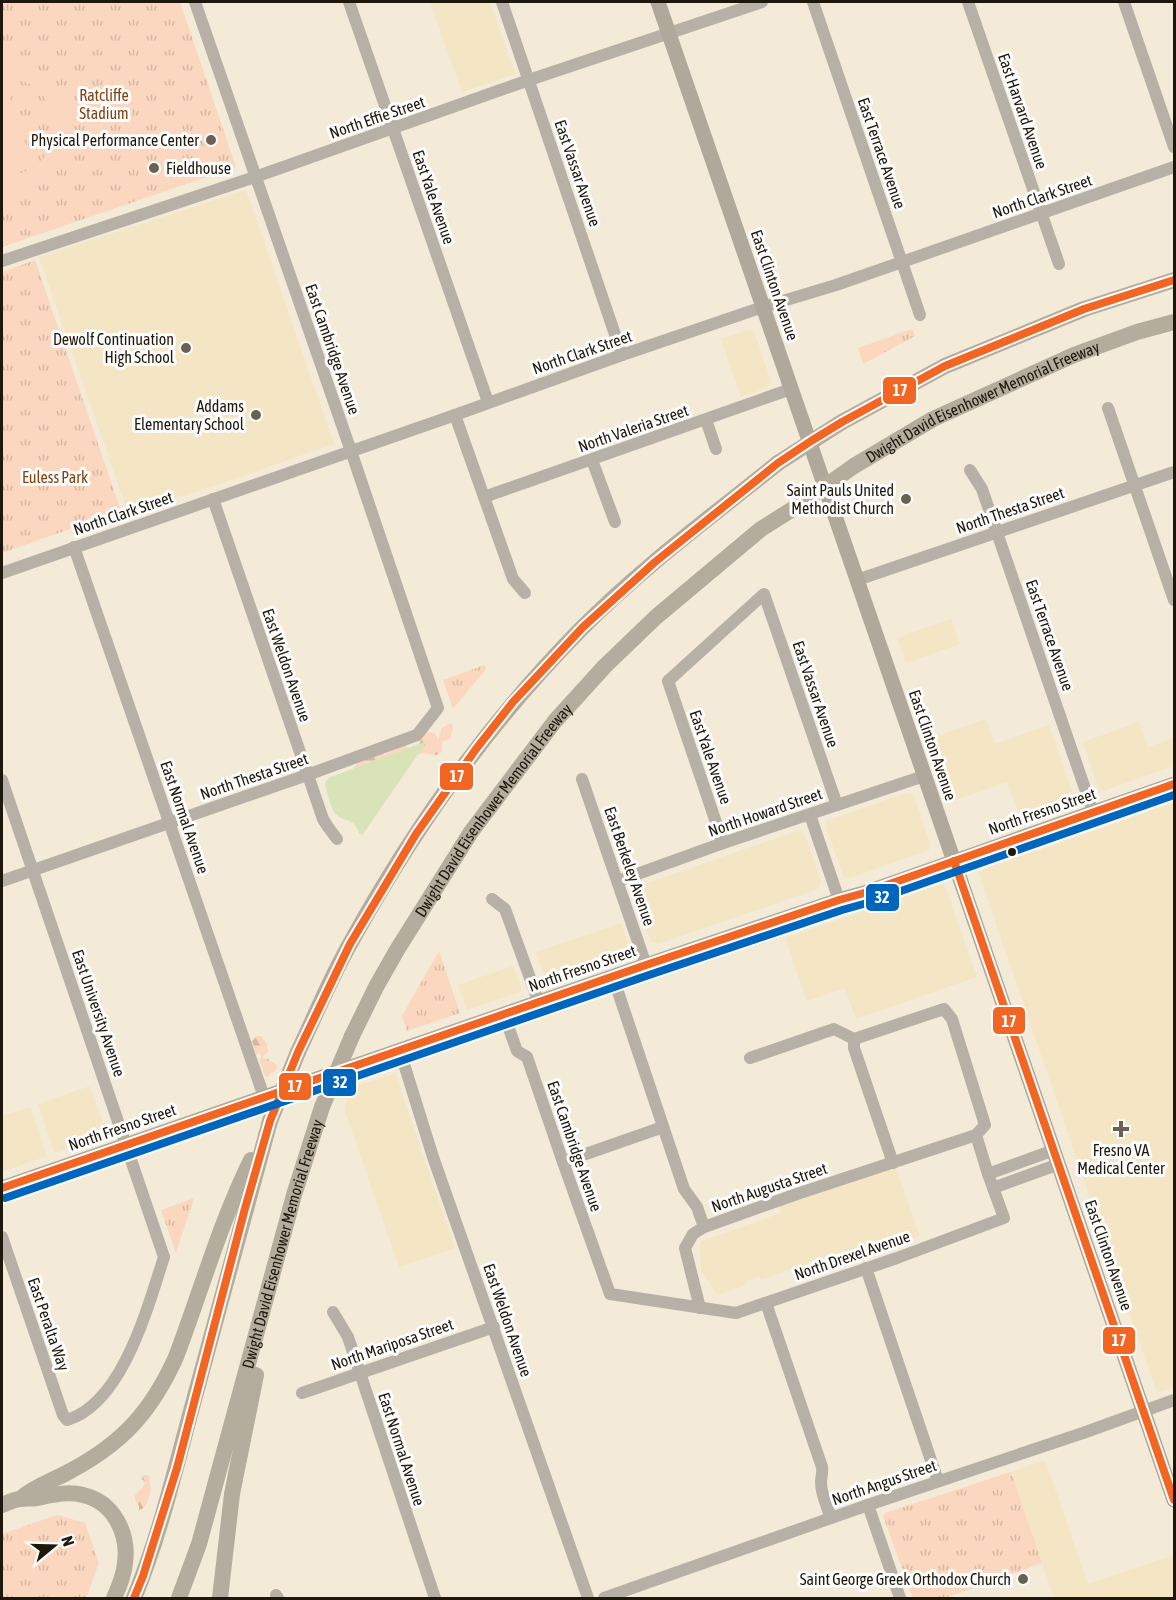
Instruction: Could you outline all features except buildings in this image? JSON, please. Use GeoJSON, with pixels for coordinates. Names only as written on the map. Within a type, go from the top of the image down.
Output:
{"type":"FeatureCollection","features":[{"type":"Feature","properties":{"kind":"highway"},"geometry":{"type":"LineString","coordinates":[[2,1505],[63,1475],[106,1449],[124,1435],[150,1404],[176,1357],[241,1180],[270,1121],[298,1052],[350,944],[391,873],[476,749],[513,702],[583,627],[655,562],[778,463],[842,422],[945,366],[1084,309],[1174,280]]}},
{"type":"Feature","properties":{"kind":"highway","name":"Dwight David Eisenhower Memorial Freeway"},"geometry":{"type":"LineString","coordinates":[[179,1599],[205,1524],[294,1195],[322,1107],[352,1036],[376,987],[447,869],[471,832],[555,721],[605,666],[656,616],[761,530],[854,466],[933,419],[1074,355],[1137,332],[1174,322]]}},
{"type":"Feature","properties":{"kind":"highway"},"geometry":{"type":"LineString","coordinates":[[134,1599],[177,1468],[270,1121]]}},
{"type":"Feature","properties":{"kind":"highway"},"geometry":{"type":"LineString","coordinates":[[220,1599],[232,1494],[294,1195]]}},
{"type":"Feature","properties":{"kind":"highway"},"geometry":{"type":"LineString","coordinates":[[20,1498],[35,1499],[61,1493],[83,1494],[93,1498],[110,1511],[122,1528],[125,1542],[125,1566],[114,1599]]}},
{"type":"Feature","properties":{"kind":"main road","name":"East Clinton Avenue"},"geometry":{"type":"LineString","coordinates":[[658,2],[1174,1500]]}},
{"type":"Feature","properties":{"kind":"main road","name":"North Fresno Street"},"geometry":{"type":"LineString","coordinates":[[2,1188],[1174,784]]}},
{"type":"Feature","properties":{"kind":"street","name":"East Cambridge Avenue"},"geometry":{"type":"LineString","coordinates":[[195,2],[438,708]]}},
{"type":"Feature","properties":{"kind":"street","name":"East Yale Avenue"},"geometry":{"type":"LineString","coordinates":[[349,2],[488,402]]}},
{"type":"Feature","properties":{"kind":"street","name":"East Vassar Avenue"},"geometry":{"type":"LineString","coordinates":[[502,2],[622,355]]}},
{"type":"Feature","properties":{"kind":"street","name":"North Effie Street"},"geometry":{"type":"LineString","coordinates":[[2,261],[255,177],[529,80],[762,2]]}},
{"type":"Feature","properties":{"kind":"street","name":"East Terrace Avenue"},"geometry":{"type":"LineString","coordinates":[[813,2],[920,315]]}},
{"type":"Feature","properties":{"kind":"street","name":"East Harvard Avenue"},"geometry":{"type":"LineString","coordinates":[[968,2],[1059,264]]}},
{"type":"Feature","properties":{"kind":"street"},"geometry":{"type":"LineString","coordinates":[[1124,2],[1174,147]]}},
{"type":"Feature","properties":{"kind":"street","name":"North Clark Street"},"geometry":{"type":"LineString","coordinates":[[2,573],[622,355],[836,285],[1174,167]]}},
{"type":"Feature","properties":{"kind":"street","name":"North Valeria Street"},"geometry":{"type":"LineString","coordinates":[[484,497],[792,389]]}},
{"type":"Feature","properties":{"kind":"street"},"geometry":{"type":"LineString","coordinates":[[1108,408],[1174,600]]}},
{"type":"Feature","properties":{"kind":"street"},"geometry":{"type":"LineString","coordinates":[[455,415],[513,579],[525,593]]}},
{"type":"Feature","properties":{"kind":"street"},"geometry":{"type":"LineString","coordinates":[[706,420],[716,449]]}},
{"type":"Feature","properties":{"kind":"street"},"geometry":{"type":"LineString","coordinates":[[592,460],[615,522]]}},
{"type":"Feature","properties":{"kind":"street","name":"East Terrace Avenue"},"geometry":{"type":"LineString","coordinates":[[970,470],[982,489],[1093,812]]}},
{"type":"Feature","properties":{"kind":"street","name":"North Thesta Street"},"geometry":{"type":"LineString","coordinates":[[857,580],[1174,472]]}},
{"type":"Feature","properties":{"kind":"street","name":"East Weldon Avenue"},"geometry":{"type":"LineString","coordinates":[[213,499],[323,819],[337,839]]}},
{"type":"Feature","properties":{"kind":"street","name":"East Normal Avenue"},"geometry":{"type":"LineString","coordinates":[[74,547],[264,1097]]}},
{"type":"Feature","properties":{"kind":"street","name":"East Yale Avenue"},"geometry":{"type":"LineString","coordinates":[[723,843],[668,681],[764,594]]}},
{"type":"Feature","properties":{"kind":"street","name":"East Vassar Avenue"},"geometry":{"type":"LineString","coordinates":[[764,594],[837,805]]}},
{"type":"Feature","properties":{"kind":"street","name":"North Thesta Street"},"geometry":{"type":"LineString","coordinates":[[2,880],[308,775],[417,735],[438,708]]}},
{"type":"Feature","properties":{"kind":"street","name":"North Howard Street"},"geometry":{"type":"LineString","coordinates":[[618,880],[924,776]]}},
{"type":"Feature","properties":{"kind":"street","name":"East Berkeley Avenue"},"geometry":{"type":"LineString","coordinates":[[582,779],[646,965]]}},
{"type":"Feature","properties":{"kind":"street","name":"East University Avenue"},"geometry":{"type":"LineString","coordinates":[[2,780],[164,1257],[142,1323],[127,1359],[97,1401],[83,1413],[67,1420]]}},
{"type":"Feature","properties":{"kind":"street"},"geometry":{"type":"LineString","coordinates":[[810,815],[839,900]]}},
{"type":"Feature","properties":{"kind":"street"},"geometry":{"type":"LineString","coordinates":[[492,899],[505,909],[539,1003]]}},
{"type":"Feature","properties":{"kind":"street","name":"North Augusta Street"},"geometry":{"type":"LineString","coordinates":[[613,977],[684,1189],[698,1207],[704,1227],[976,1135]]}},
{"type":"Feature","properties":{"kind":"street"},"geometry":{"type":"LineString","coordinates":[[750,1058],[834,1029],[854,1039],[944,1009],[952,1019],[985,1125],[976,1135],[993,1188],[1056,1157]]}},
{"type":"Feature","properties":{"kind":"street","name":"East Cambridge Avenue"},"geometry":{"type":"LineString","coordinates":[[504,1015],[517,1051],[527,1057],[610,1293]]}},
{"type":"Feature","properties":{"kind":"street"},"geometry":{"type":"LineString","coordinates":[[854,1039],[854,1048],[893,1163]]}},
{"type":"Feature","properties":{"kind":"street","name":"East Weldon Avenue"},"geometry":{"type":"LineString","coordinates":[[400,1051],[433,1157],[588,1599]]}},
{"type":"Feature","properties":{"kind":"street"},"geometry":{"type":"LineString","coordinates":[[563,1162],[663,1127]]}},
{"type":"Feature","properties":{"kind":"street"},"geometry":{"type":"LineString","coordinates":[[988,1174],[1056,1157]]}},
{"type":"Feature","properties":{"kind":"street","name":"North Drexel Avenue"},"geometry":{"type":"LineString","coordinates":[[610,1293],[736,1313],[1004,1218],[993,1188]]}},
{"type":"Feature","properties":{"kind":"street"},"geometry":{"type":"LineString","coordinates":[[700,1308],[685,1248],[693,1234],[704,1227]]}},
{"type":"Feature","properties":{"kind":"street","name":"East Peralta Way"},"geometry":{"type":"LineString","coordinates":[[2,1237],[67,1420]]}},
{"type":"Feature","properties":{"kind":"street"},"geometry":{"type":"LineString","coordinates":[[866,1268],[938,1481]]}},
{"type":"Feature","properties":{"kind":"street"},"geometry":{"type":"LineString","coordinates":[[766,1303],[824,1471],[821,1480],[823,1496],[831,1518]]}},
{"type":"Feature","properties":{"kind":"street","name":"East Normal Avenue"},"geometry":{"type":"LineString","coordinates":[[333,1312],[348,1337],[435,1599]]}},
{"type":"Feature","properties":{"kind":"street","name":"North Mariposa Street"},"geometry":{"type":"LineString","coordinates":[[302,1393],[494,1327]]}},
{"type":"Feature","properties":{"kind":"street","name":"North Angus Street"},"geometry":{"type":"LineString","coordinates":[[604,1599],[1174,1400]]}},
{"type":"Feature","properties":{"kind":"street"},"geometry":{"type":"LineString","coordinates":[[868,1505],[900,1599]]}},
{"type":"Feature","properties":{"kind":"shaded area"},"geometry":{"type":"Polygon","coordinates":[[[430,2],[490,2],[515,74],[462,92],[430,2]]]}},
{"type":"Feature","properties":{"kind":"shaded area","name":"Dewolf Continuation High School"},"geometry":{"type":"Polygon","coordinates":[[[246,190],[334,444],[205,489],[128,512],[39,257],[246,190]]]}},
{"type":"Feature","properties":{"kind":"shaded area"},"geometry":{"type":"Polygon","coordinates":[[[748,330],[755,334],[771,382],[767,388],[741,397],[721,339],[748,330]]]}},
{"type":"Feature","properties":{"kind":"shaded area"},"geometry":{"type":"Polygon","coordinates":[[[951,619],[960,644],[906,663],[897,638],[951,619]]]}},
{"type":"Feature","properties":{"kind":"shaded area"},"geometry":{"type":"Polygon","coordinates":[[[986,719],[995,744],[1049,725],[1074,797],[1073,800],[1021,819],[1007,782],[953,801],[931,738],[986,719]]]}},
{"type":"Feature","properties":{"kind":"shaded area"},"geometry":{"type":"Polygon","coordinates":[[[1139,722],[1148,747],[1174,738],[1174,766],[1100,792],[1083,742],[1139,722]]]}},
{"type":"Feature","properties":{"kind":"shaded area"},"geometry":{"type":"Polygon","coordinates":[[[427,741],[363,834],[359,834],[353,823],[335,813],[325,784],[328,778],[427,741]]]}},
{"type":"Feature","properties":{"kind":"shaded area"},"geometry":{"type":"Polygon","coordinates":[[[906,793],[914,797],[930,843],[929,850],[850,878],[844,877],[826,828],[827,821],[906,793]]]}},
{"type":"Feature","properties":{"kind":"shaded area","name":"Fresno VA Medical Center"},"geometry":{"type":"Polygon","coordinates":[[[1174,803],[1174,1387],[1157,1393],[978,871],[1174,803]]]}},
{"type":"Feature","properties":{"kind":"shaded area"},"geometry":{"type":"Polygon","coordinates":[[[797,831],[805,835],[821,881],[818,889],[658,944],[651,942],[634,894],[636,887],[797,831]]]}},
{"type":"Feature","properties":{"kind":"shaded area"},"geometry":{"type":"Polygon","coordinates":[[[943,885],[946,889],[977,977],[856,1019],[845,988],[807,1001],[785,938],[943,885]]]}},
{"type":"Feature","properties":{"kind":"shaded area"},"geometry":{"type":"Polygon","coordinates":[[[621,923],[629,947],[626,955],[547,983],[536,952],[621,923]]]}},
{"type":"Feature","properties":{"kind":"shaded area"},"geometry":{"type":"Polygon","coordinates":[[[513,966],[522,991],[467,1010],[458,985],[513,966]]]}},
{"type":"Feature","properties":{"kind":"shaded area"},"geometry":{"type":"Polygon","coordinates":[[[395,1073],[455,1248],[399,1267],[344,1108],[352,1088],[395,1073]]]}},
{"type":"Feature","properties":{"kind":"shaded area"},"geometry":{"type":"Polygon","coordinates":[[[90,1086],[107,1135],[55,1153],[38,1104],[90,1086]]]}},
{"type":"Feature","properties":{"kind":"shaded area"},"geometry":{"type":"Polygon","coordinates":[[[30,1107],[47,1156],[2,1172],[2,1116],[30,1107]]]}},
{"type":"Feature","properties":{"kind":"shaded area"},"geometry":{"type":"Polygon","coordinates":[[[886,1158],[891,1170],[896,1168],[920,1236],[849,1261],[845,1250],[761,1280],[759,1276],[747,1281],[747,1284],[719,1295],[716,1293],[701,1270],[700,1242],[781,1213],[775,1197],[886,1158]]]}},
{"type":"Feature","properties":{"kind":"shaded area"},"geometry":{"type":"Polygon","coordinates":[[[1045,1460],[1088,1584],[1174,1555],[1174,1598],[1054,1598],[1011,1472],[1045,1460]]]}},
{"type":"Feature","properties":{"kind":"green space","name":"Ratcliffe Stadium"},"geometry":{"type":"Polygon","coordinates":[[[2,2],[180,2],[236,167],[2,247],[2,2]]]}},
{"type":"Feature","properties":{"kind":"green space"},"geometry":{"type":"Polygon","coordinates":[[[20,55],[24,66],[39,73],[52,84],[61,97],[67,111],[69,127],[67,142],[61,157],[51,171],[28,186],[2,195],[2,180],[24,172],[39,163],[51,146],[55,132],[54,118],[41,94],[30,85],[17,79],[2,78],[2,61],[20,55]]]}},
{"type":"Feature","properties":{"kind":"green space"},"geometry":{"type":"Polygon","coordinates":[[[7,89],[30,156],[2,165],[2,91],[7,89]]]}},
{"type":"Feature","properties":{"kind":"green space","name":"Euless Park"},"geometry":{"type":"Polygon","coordinates":[[[35,260],[121,511],[2,553],[2,272],[35,260]]]}},
{"type":"Feature","properties":{"kind":"green space"},"geometry":{"type":"Polygon","coordinates":[[[912,329],[915,336],[863,364],[858,348],[912,329]]]}},
{"type":"Feature","properties":{"kind":"green space"},"geometry":{"type":"Polygon","coordinates":[[[485,665],[486,669],[453,709],[443,680],[485,665]]]}},
{"type":"Feature","properties":{"kind":"green space"},"geometry":{"type":"Polygon","coordinates":[[[451,723],[453,728],[450,739],[442,742],[442,752],[436,755],[423,753],[418,755],[414,752],[354,769],[358,762],[370,756],[382,752],[385,755],[404,745],[411,749],[419,744],[426,732],[435,733],[438,741],[442,728],[451,723]]]}},
{"type":"Feature","properties":{"kind":"green space"},"geometry":{"type":"Polygon","coordinates":[[[439,951],[460,1013],[407,1031],[402,1016],[439,951]]]}},
{"type":"Feature","properties":{"kind":"green space"},"geometry":{"type":"Polygon","coordinates":[[[257,1036],[261,1036],[267,1044],[268,1052],[262,1058],[274,1062],[277,1067],[269,1077],[265,1076],[260,1062],[261,1055],[256,1054],[252,1041],[257,1036]]]}},
{"type":"Feature","properties":{"kind":"green space"},"geometry":{"type":"Polygon","coordinates":[[[194,1198],[176,1253],[161,1210],[194,1198]]]}},
{"type":"Feature","properties":{"kind":"green space"},"geometry":{"type":"Polygon","coordinates":[[[1011,1472],[1042,1563],[946,1598],[913,1598],[883,1516],[885,1513],[1011,1472]]]}},
{"type":"Feature","properties":{"kind":"green space"},"geometry":{"type":"Polygon","coordinates":[[[143,1475],[149,1476],[151,1488],[145,1506],[139,1510],[135,1495],[145,1483],[142,1479],[143,1475]]]}},
{"type":"Feature","properties":{"kind":"green space"},"geometry":{"type":"Polygon","coordinates":[[[57,1515],[85,1523],[99,1563],[86,1598],[2,1598],[2,1534],[57,1515]]]}},
{"type":"Feature","properties":{"kind":"transit line","name":"17"},"geometry":{"type":"LineString","coordinates":[[134,1598],[177,1468],[270,1121],[298,1052],[350,944],[416,834],[476,749],[513,702],[583,627],[655,562],[778,463],[811,441],[945,366],[1084,309],[1174,280]]}},
{"type":"Feature","properties":{"kind":"transit line","name":"17"},"geometry":{"type":"LineString","coordinates":[[2,1188],[646,965],[864,893],[1174,784]]}},
{"type":"Feature","properties":{"kind":"transit line","name":"32"},"geometry":{"type":"LineString","coordinates":[[5,1198],[649,975],[867,903],[1174,795]]}},
{"type":"Feature","properties":{"kind":"transit line","name":"17"},"geometry":{"type":"LineString","coordinates":[[954,861],[1174,1500]]}},
{"type":"Feature","properties":{"kind":"place","name":"Physical Performance Center"},"geometry":{"type":"Point","coordinates":[211,140]}},
{"type":"Feature","properties":{"kind":"place","name":"Fieldhouse"},"geometry":{"type":"Point","coordinates":[154,168]}},
{"type":"Feature","properties":{"kind":"place","name":"Dewolf Continuation High School"},"geometry":{"type":"Point","coordinates":[186,348]}},
{"type":"Feature","properties":{"kind":"place","name":"Addams Elementary School"},"geometry":{"type":"Point","coordinates":[256,415]}},
{"type":"Feature","properties":{"kind":"place","name":"Saint Pauls United Methodist Church"},"geometry":{"type":"Point","coordinates":[906,499]}},
{"type":"Feature","properties":{"kind":"place","name":"Fresno VA Medical Center"},"geometry":{"type":"Point","coordinates":[1121,1129]}},
{"type":"Feature","properties":{"kind":"place","name":"Saint George Greek Orthodox Church"},"geometry":{"type":"Point","coordinates":[1023,1579]}}]}
